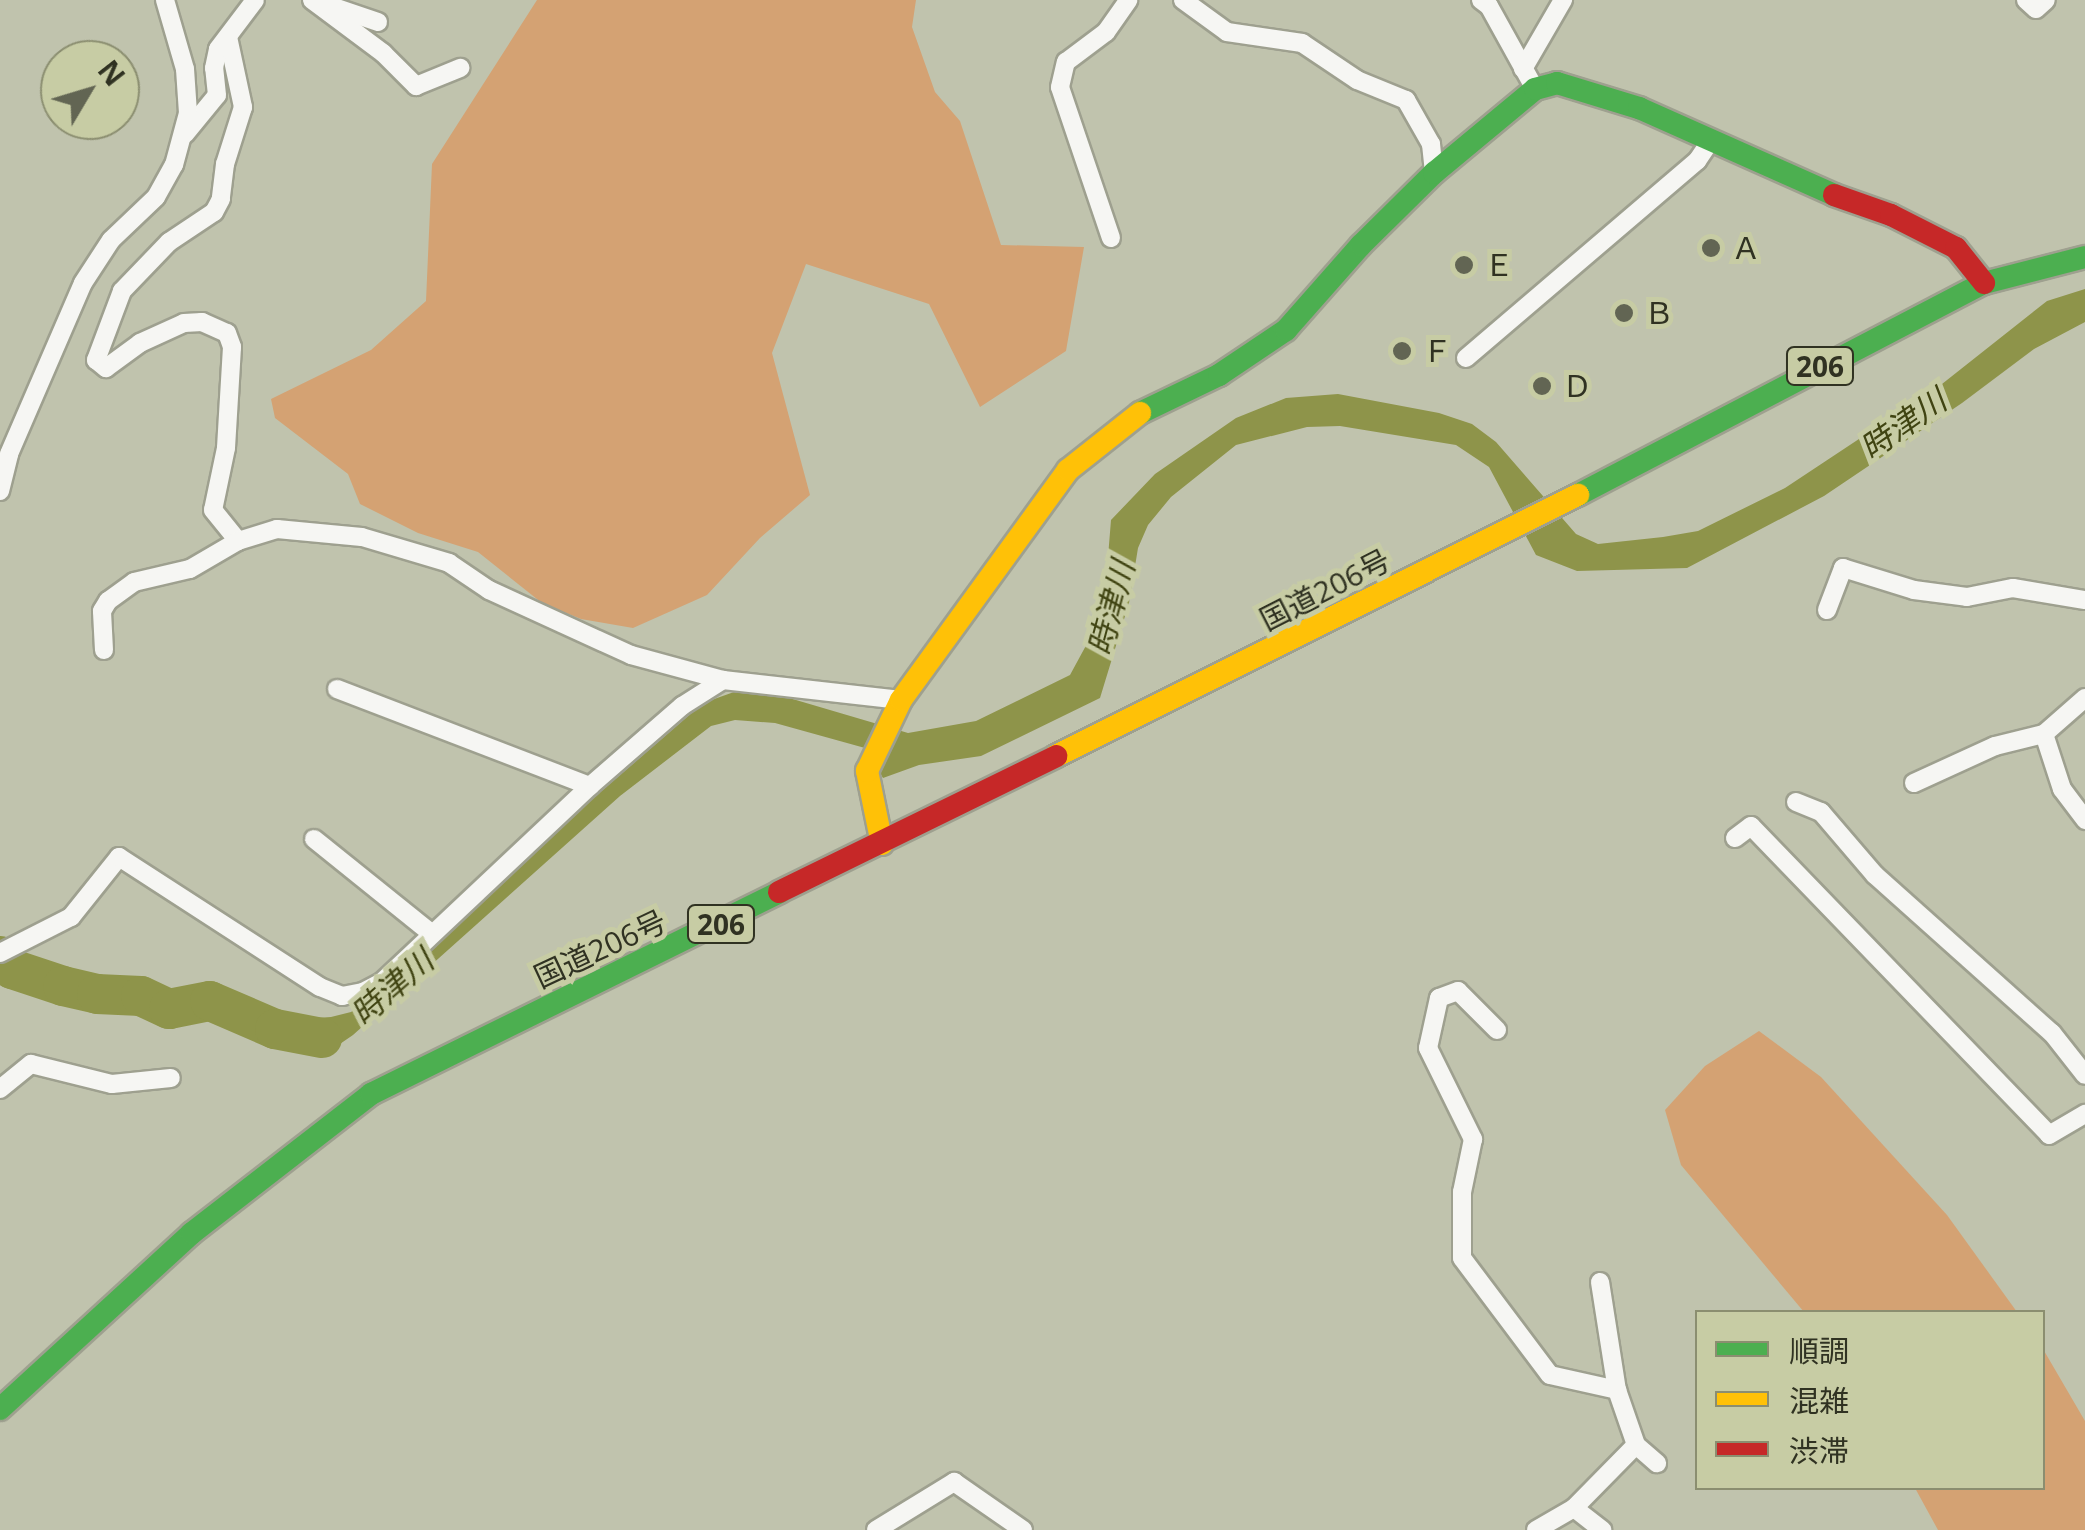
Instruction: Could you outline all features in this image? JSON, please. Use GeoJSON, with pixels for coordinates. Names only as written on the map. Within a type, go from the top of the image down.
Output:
{"type":"FeatureCollection","features":[{"type":"Feature","properties":{"kind":"main road"},"geometry":{"type":"LineString","coordinates":[[882,844],[868,772],[901,700],[1068,470],[1143,410],[1219,375],[1286,330],[1334,281],[1361,244],[1529,79],[1557,83],[1639,108],[1709,143],[1891,214],[1956,248],[1984,283]]}},
{"type":"Feature","properties":{"kind":"main road","name":"206"},"geometry":{"type":"LineString","coordinates":[[1984,283],[2085,256]]}},
{"type":"Feature","properties":{"kind":"main road","name":"国道206号"},"geometry":{"type":"LineString","coordinates":[[0,1408],[192,1232],[371,1094],[1505,534],[1984,283]]}},
{"type":"Feature","properties":{"kind":"street"},"geometry":{"type":"LineString","coordinates":[[0,491],[9,454],[83,282],[111,240],[156,196],[184,134],[188,114],[186,69],[165,0]]}},
{"type":"Feature","properties":{"kind":"street"},"geometry":{"type":"LineString","coordinates":[[184,134],[217,94],[214,68],[228,37],[255,0]]}},
{"type":"Feature","properties":{"kind":"street"},"geometry":{"type":"LineString","coordinates":[[1111,238],[1060,87],[1066,62],[1106,32],[1128,0]]}},
{"type":"Feature","properties":{"kind":"street"},"geometry":{"type":"LineString","coordinates":[[1182,0],[1227,32],[1302,43],[1356,80],[1406,100],[1431,144],[1434,173]]}},
{"type":"Feature","properties":{"kind":"street"},"geometry":{"type":"LineString","coordinates":[[1481,0],[1489,6],[1529,79]]}},
{"type":"Feature","properties":{"kind":"street"},"geometry":{"type":"LineString","coordinates":[[1529,79],[1562,0]]}},
{"type":"Feature","properties":{"kind":"street"},"geometry":{"type":"LineString","coordinates":[[2026,0],[2036,8],[2046,0]]}},
{"type":"Feature","properties":{"kind":"street"},"geometry":{"type":"LineString","coordinates":[[313,1],[378,22]]}},
{"type":"Feature","properties":{"kind":"street"},"geometry":{"type":"LineString","coordinates":[[313,1],[383,52],[415,95],[460,68]]}},
{"type":"Feature","properties":{"kind":"street"},"geometry":{"type":"LineString","coordinates":[[228,37],[243,107],[224,164],[221,199],[214,212],[169,242],[122,292],[96,360],[106,368],[140,344],[184,323],[202,322],[226,333],[232,348],[226,448],[213,510],[238,540]]}},
{"type":"Feature","properties":{"kind":"street"},"geometry":{"type":"LineString","coordinates":[[1466,358],[1696,160],[1709,143]]}},
{"type":"Feature","properties":{"kind":"street"},"geometry":{"type":"LineString","coordinates":[[104,650],[102,612],[108,600],[134,582],[190,569],[238,540],[277,529],[362,538],[449,563],[489,590],[631,655],[723,680],[901,700]]}},
{"type":"Feature","properties":{"kind":"street"},"geometry":{"type":"LineString","coordinates":[[1826,610],[1843,568],[1914,590],[1967,597],[2013,588],[2085,600]]}},
{"type":"Feature","properties":{"kind":"street"},"geometry":{"type":"LineString","coordinates":[[7,949],[71,917],[120,858],[320,987],[342,996],[382,982],[590,786],[682,706],[723,680]]}},
{"type":"Feature","properties":{"kind":"street"},"geometry":{"type":"LineString","coordinates":[[338,689],[590,786]]}},
{"type":"Feature","properties":{"kind":"street"},"geometry":{"type":"LineString","coordinates":[[1914,783],[1995,746],[2044,734],[2085,698]]}},
{"type":"Feature","properties":{"kind":"street"},"geometry":{"type":"LineString","coordinates":[[2044,734],[2062,790],[2085,820]]}},
{"type":"Feature","properties":{"kind":"street"},"geometry":{"type":"LineString","coordinates":[[1796,802],[1821,812],[1874,875],[2052,1033],[2085,1075]]}},
{"type":"Feature","properties":{"kind":"street"},"geometry":{"type":"LineString","coordinates":[[1735,838],[1751,826],[2049,1135],[2085,1114]]}},
{"type":"Feature","properties":{"kind":"street"},"geometry":{"type":"LineString","coordinates":[[314,839],[431,933]]}},
{"type":"Feature","properties":{"kind":"street"},"geometry":{"type":"LineString","coordinates":[[1497,1030],[1458,990],[1438,998],[1428,1048],[1472,1139],[1462,1192],[1462,1258],[1550,1375],[1618,1390]]}},
{"type":"Feature","properties":{"kind":"street"},"geometry":{"type":"LineString","coordinates":[[0,1089],[31,1064],[112,1084],[171,1078]]}},
{"type":"Feature","properties":{"kind":"street"},"geometry":{"type":"LineString","coordinates":[[1600,1282],[1618,1390],[1636,1445],[1657,1463]]}},
{"type":"Feature","properties":{"kind":"street"},"geometry":{"type":"LineString","coordinates":[[1536,1530],[1574,1508],[1636,1445]]}},
{"type":"Feature","properties":{"kind":"street"},"geometry":{"type":"LineString","coordinates":[[876,1530],[954,1482],[1023,1530]]}},
{"type":"Feature","properties":{"kind":"street"},"geometry":{"type":"LineString","coordinates":[[1574,1508],[1602,1530]]}},
{"type":"Feature","properties":{"kind":"shaded area"},"geometry":{"type":"Polygon","coordinates":[[[537,0],[916,0],[912,27],[935,92],[960,121],[1001,245],[1084,247],[1066,351],[980,407],[929,304],[806,264],[772,353],[810,495],[760,538],[707,595],[633,628],[581,619],[542,603],[478,552],[418,533],[360,504],[348,474],[275,418],[271,399],[371,350],[426,301],[432,164],[537,0]]]}},
{"type":"Feature","properties":{"kind":"shaded area"},"geometry":{"type":"Polygon","coordinates":[[[1759,1031],[1821,1077],[1947,1215],[2016,1310],[1802,1310],[1681,1165],[1665,1110],[1705,1066],[1759,1031]]]}},
{"type":"Feature","properties":{"kind":"shaded area"},"geometry":{"type":"Polygon","coordinates":[[[2045,1352],[2085,1421],[2085,1530],[1938,1530],[1916,1490],[2045,1490],[2045,1352]]]}},
{"type":"Feature","properties":{"kind":"water","name":"時津川"},"geometry":{"type":"Polygon","coordinates":[[[2085,289],[2085,322],[2034,349],[1824,496],[1687,568],[1577,571],[1536,555],[1489,467],[1456,445],[1340,426],[1307,427],[1236,445],[1171,497],[1148,525],[1138,548],[1129,603],[1100,698],[981,756],[919,765],[883,778],[865,748],[775,723],[735,720],[711,726],[620,796],[353,1035],[334,1048],[311,1054],[268,1033],[272,1021],[331,1017],[351,1012],[373,997],[501,878],[703,703],[734,692],[762,690],[908,733],[976,721],[1070,675],[1089,640],[1105,594],[1111,520],[1155,474],[1236,418],[1286,398],[1338,394],[1439,413],[1472,424],[1496,442],[1576,534],[1598,544],[1663,537],[1698,531],[1785,488],[1942,384],[2047,301],[2085,289]]]}},
{"type":"Feature","properties":{"kind":"waterway","name":"時津川"},"geometry":{"type":"LineString","coordinates":[[0,956],[12,969],[63,986],[97,994],[141,996],[169,1009],[210,1001],[275,1029],[322,1038]]}},
{"type":"Feature","properties":{"kind":"traffic: fast"},"geometry":{"type":"LineString","coordinates":[[1140,413],[1219,375],[1286,330],[1361,245],[1434,173],[1535,89],[1557,83],[1639,108],[1834,195]]}},
{"type":"Feature","properties":{"kind":"traffic: fast"},"geometry":{"type":"LineString","coordinates":[[1578,495],[1984,283],[2085,257]]}},
{"type":"Feature","properties":{"kind":"traffic: fast"},"geometry":{"type":"LineString","coordinates":[[0,1409],[192,1233],[371,1094],[779,892]]}},
{"type":"Feature","properties":{"kind":"traffic: slow"},"geometry":{"type":"LineString","coordinates":[[882,844],[867,771],[901,700],[1068,470],[1140,413]]}},
{"type":"Feature","properties":{"kind":"traffic: slow"},"geometry":{"type":"LineString","coordinates":[[1056,756],[1578,495]]}},
{"type":"Feature","properties":{"kind":"traffic: jam"},"geometry":{"type":"LineString","coordinates":[[1834,195],[1891,215],[1956,248],[1984,283]]}},
{"type":"Feature","properties":{"kind":"traffic: jam"},"geometry":{"type":"LineString","coordinates":[[779,892],[1056,756]]}},
{"type":"Feature","properties":{"kind":"place","name":"Ａ"},"geometry":{"type":"Point","coordinates":[1711,248]}},
{"type":"Feature","properties":{"kind":"place","name":"Ｅ"},"geometry":{"type":"Point","coordinates":[1464,265]}},
{"type":"Feature","properties":{"kind":"place","name":"Ｂ"},"geometry":{"type":"Point","coordinates":[1624,313]}},
{"type":"Feature","properties":{"kind":"place","name":"Ｆ"},"geometry":{"type":"Point","coordinates":[1402,351]}},
{"type":"Feature","properties":{"kind":"place","name":"Ｄ"},"geometry":{"type":"Point","coordinates":[1542,386]}}]}
